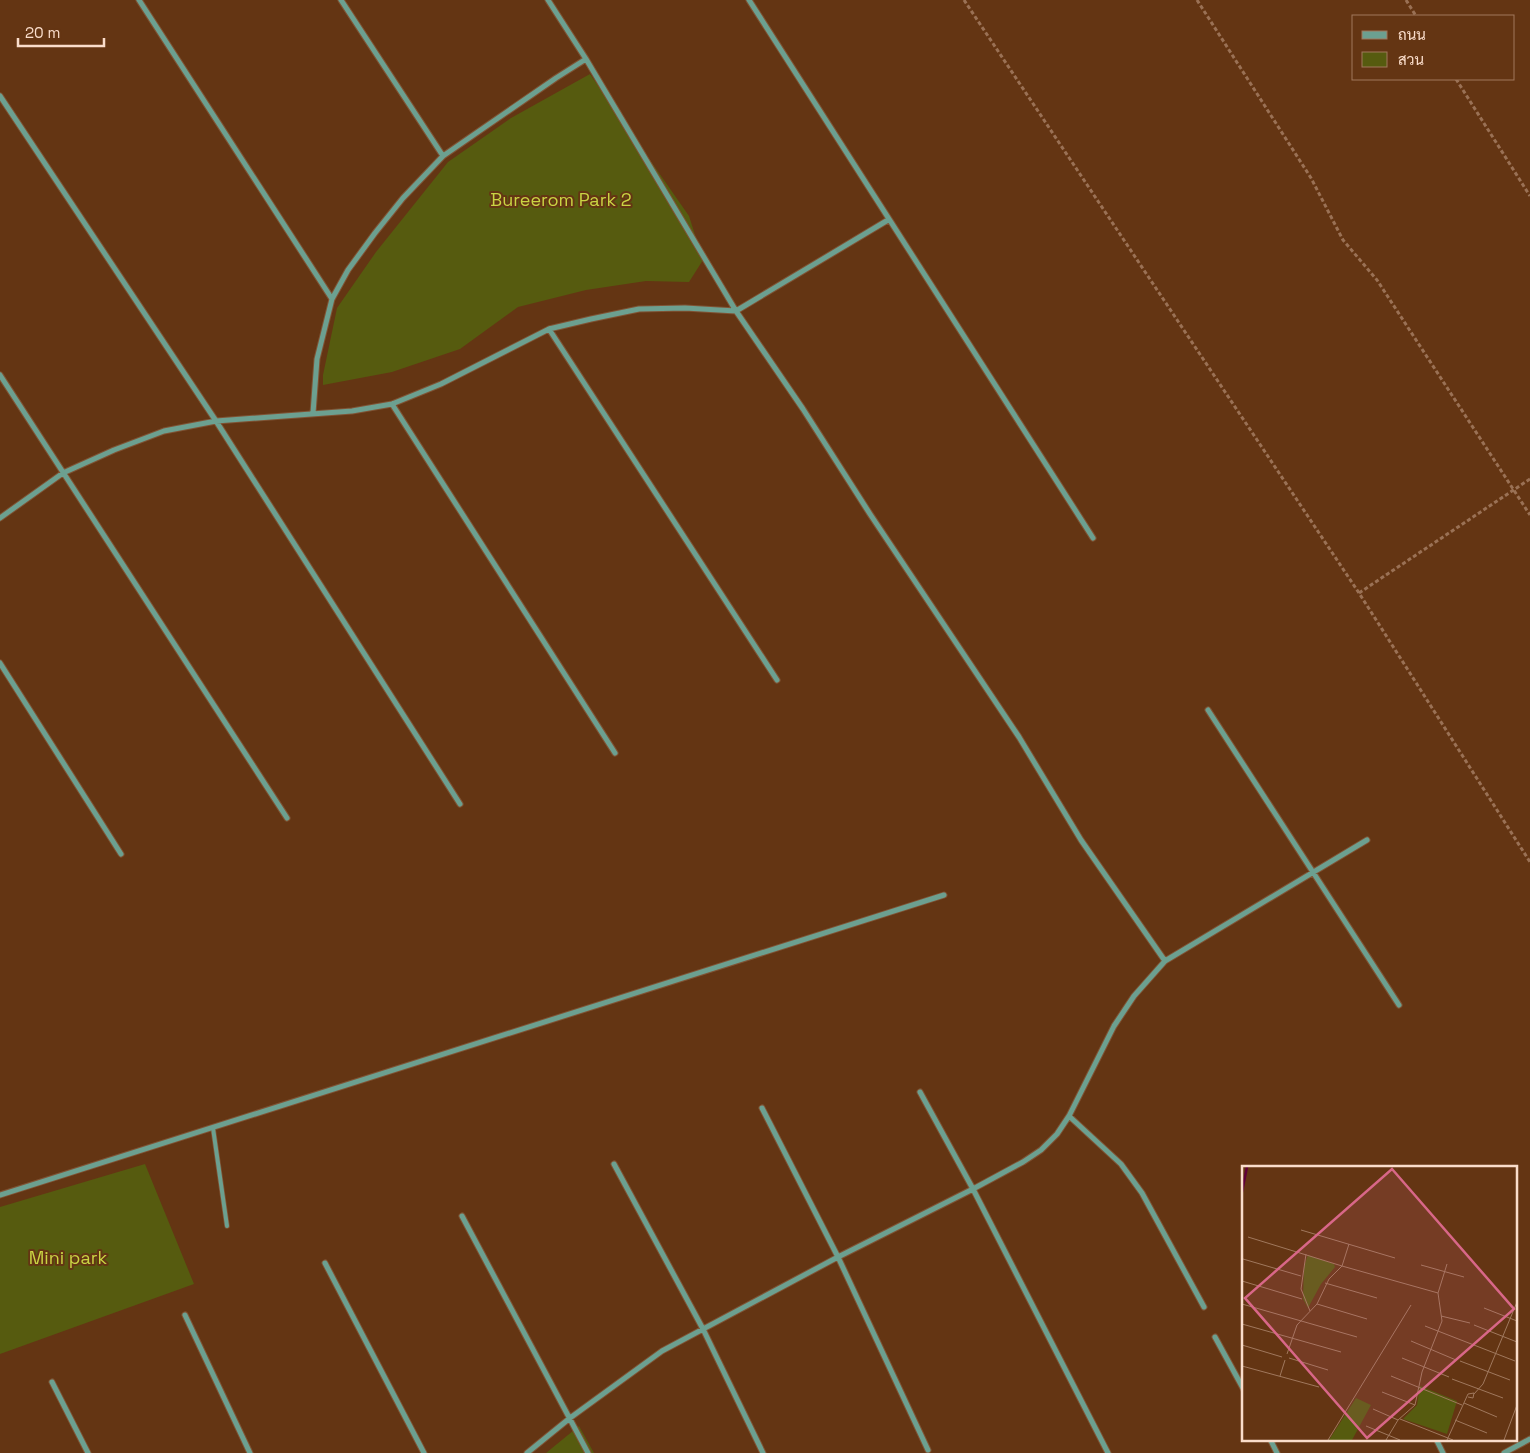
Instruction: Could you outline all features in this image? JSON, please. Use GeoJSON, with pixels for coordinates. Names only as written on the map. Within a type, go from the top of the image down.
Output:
{"type":"FeatureCollection","features":[{"type":"Feature","properties":{"kind":"street"},"geometry":{"type":"LineString","coordinates":[[139,0],[332,300]]}},
{"type":"Feature","properties":{"kind":"street"},"geometry":{"type":"LineString","coordinates":[[341,0],[443,156]]}},
{"type":"Feature","properties":{"kind":"street"},"geometry":{"type":"LineString","coordinates":[[548,0],[586,59],[736,311],[803,409],[1019,738],[1081,840],[1165,961]]}},
{"type":"Feature","properties":{"kind":"street"},"geometry":{"type":"LineString","coordinates":[[750,0],[888,220],[1093,538]]}},
{"type":"Feature","properties":{"kind":"street"},"geometry":{"type":"LineString","coordinates":[[313,413],[316,360],[332,300],[348,270],[375,233],[403,198],[443,156],[586,59]]}},
{"type":"Feature","properties":{"kind":"street"},"geometry":{"type":"LineString","coordinates":[[0,96],[216,421],[460,804]]}},
{"type":"Feature","properties":{"kind":"street"},"geometry":{"type":"LineString","coordinates":[[0,518],[63,473],[114,450],[164,431],[216,421],[352,411],[392,404],[441,384],[549,329],[639,310],[685,308],[736,311],[888,220]]}},
{"type":"Feature","properties":{"kind":"street"},"geometry":{"type":"LineString","coordinates":[[549,329],[777,680]]}},
{"type":"Feature","properties":{"kind":"street"},"geometry":{"type":"LineString","coordinates":[[0,375],[287,818]]}},
{"type":"Feature","properties":{"kind":"street"},"geometry":{"type":"LineString","coordinates":[[392,404],[615,753]]}},
{"type":"Feature","properties":{"kind":"street"},"geometry":{"type":"LineString","coordinates":[[0,663],[120,854]]}},
{"type":"Feature","properties":{"kind":"street"},"geometry":{"type":"LineString","coordinates":[[1208,710],[1399,1005]]}},
{"type":"Feature","properties":{"kind":"street"},"geometry":{"type":"LineString","coordinates":[[528,1453],[570,1418],[662,1352],[838,1257],[973,1189],[1041,1150],[1057,1134],[1069,1116],[1114,1026],[1134,996],[1165,961],[1367,840]]}},
{"type":"Feature","properties":{"kind":"street"},"geometry":{"type":"LineString","coordinates":[[0,1195],[944,895]]}},
{"type":"Feature","properties":{"kind":"street"},"geometry":{"type":"LineString","coordinates":[[920,1092],[973,1189],[1108,1453]]}},
{"type":"Feature","properties":{"kind":"street"},"geometry":{"type":"LineString","coordinates":[[762,1108],[838,1257],[928,1450]]}},
{"type":"Feature","properties":{"kind":"street"},"geometry":{"type":"LineString","coordinates":[[1069,1116],[1121,1164],[1142,1193],[1204,1307]]}},
{"type":"Feature","properties":{"kind":"street"},"geometry":{"type":"LineString","coordinates":[[614,1164],[702,1330],[762,1453]]}},
{"type":"Feature","properties":{"kind":"street"},"geometry":{"type":"LineString","coordinates":[[462,1216],[588,1453]]}},
{"type":"Feature","properties":{"kind":"street"},"geometry":{"type":"LineString","coordinates":[[325,1263],[424,1453]]}},
{"type":"Feature","properties":{"kind":"street"},"geometry":{"type":"LineString","coordinates":[[185,1315],[250,1453]]}},
{"type":"Feature","properties":{"kind":"street"},"geometry":{"type":"LineString","coordinates":[[1215,1337],[1242,1386]]}},
{"type":"Feature","properties":{"kind":"street"},"geometry":{"type":"LineString","coordinates":[[52,1382],[88,1453]]}},
{"type":"Feature","properties":{"kind":"street"},"geometry":{"type":"LineString","coordinates":[[1504,1453],[1530,1439]]}},
{"type":"Feature","properties":{"kind":"street"},"geometry":{"type":"LineString","coordinates":[[1270,1440],[1277,1453]]}},
{"type":"Feature","properties":{"kind":"street"},"geometry":{"type":"LineString","coordinates":[[1436,1440],[1443,1453]]}},
{"type":"Feature","properties":{"kind":"lane"},"geometry":{"type":"LineString","coordinates":[[212,1128],[227,1226]]}},
{"type":"Feature","properties":{"kind":"path"},"geometry":{"type":"LineString","coordinates":[[964,0],[1359,593],[1530,862]]}},
{"type":"Feature","properties":{"kind":"path"},"geometry":{"type":"LineString","coordinates":[[1197,0],[1312,178],[1343,240],[1377,280],[1530,515]]}},
{"type":"Feature","properties":{"kind":"path"},"geometry":{"type":"LineString","coordinates":[[1406,0],[1415,15]]}},
{"type":"Feature","properties":{"kind":"path"},"geometry":{"type":"LineString","coordinates":[[1457,80],[1530,196]]}},
{"type":"Feature","properties":{"kind":"path"},"geometry":{"type":"LineString","coordinates":[[1359,593],[1530,479]]}},
{"type":"Feature","properties":{"kind":"green space","name":"Bureerom Park 2"},"geometry":{"type":"Polygon","coordinates":[[[590,74],[689,216],[703,260],[689,282],[646,281],[586,290],[518,307],[460,349],[392,372],[323,385],[323,375],[337,308],[376,252],[448,162],[511,118],[590,74]]]}},
{"type":"Feature","properties":{"kind":"green space","name":"Mini park"},"geometry":{"type":"Polygon","coordinates":[[[145,1164],[194,1284],[0,1354],[0,1207],[145,1164]]]}},
{"type":"Feature","properties":{"kind":"green space"},"geometry":{"type":"Polygon","coordinates":[[[579,1426],[594,1453],[546,1453],[579,1426]]]}}]}
